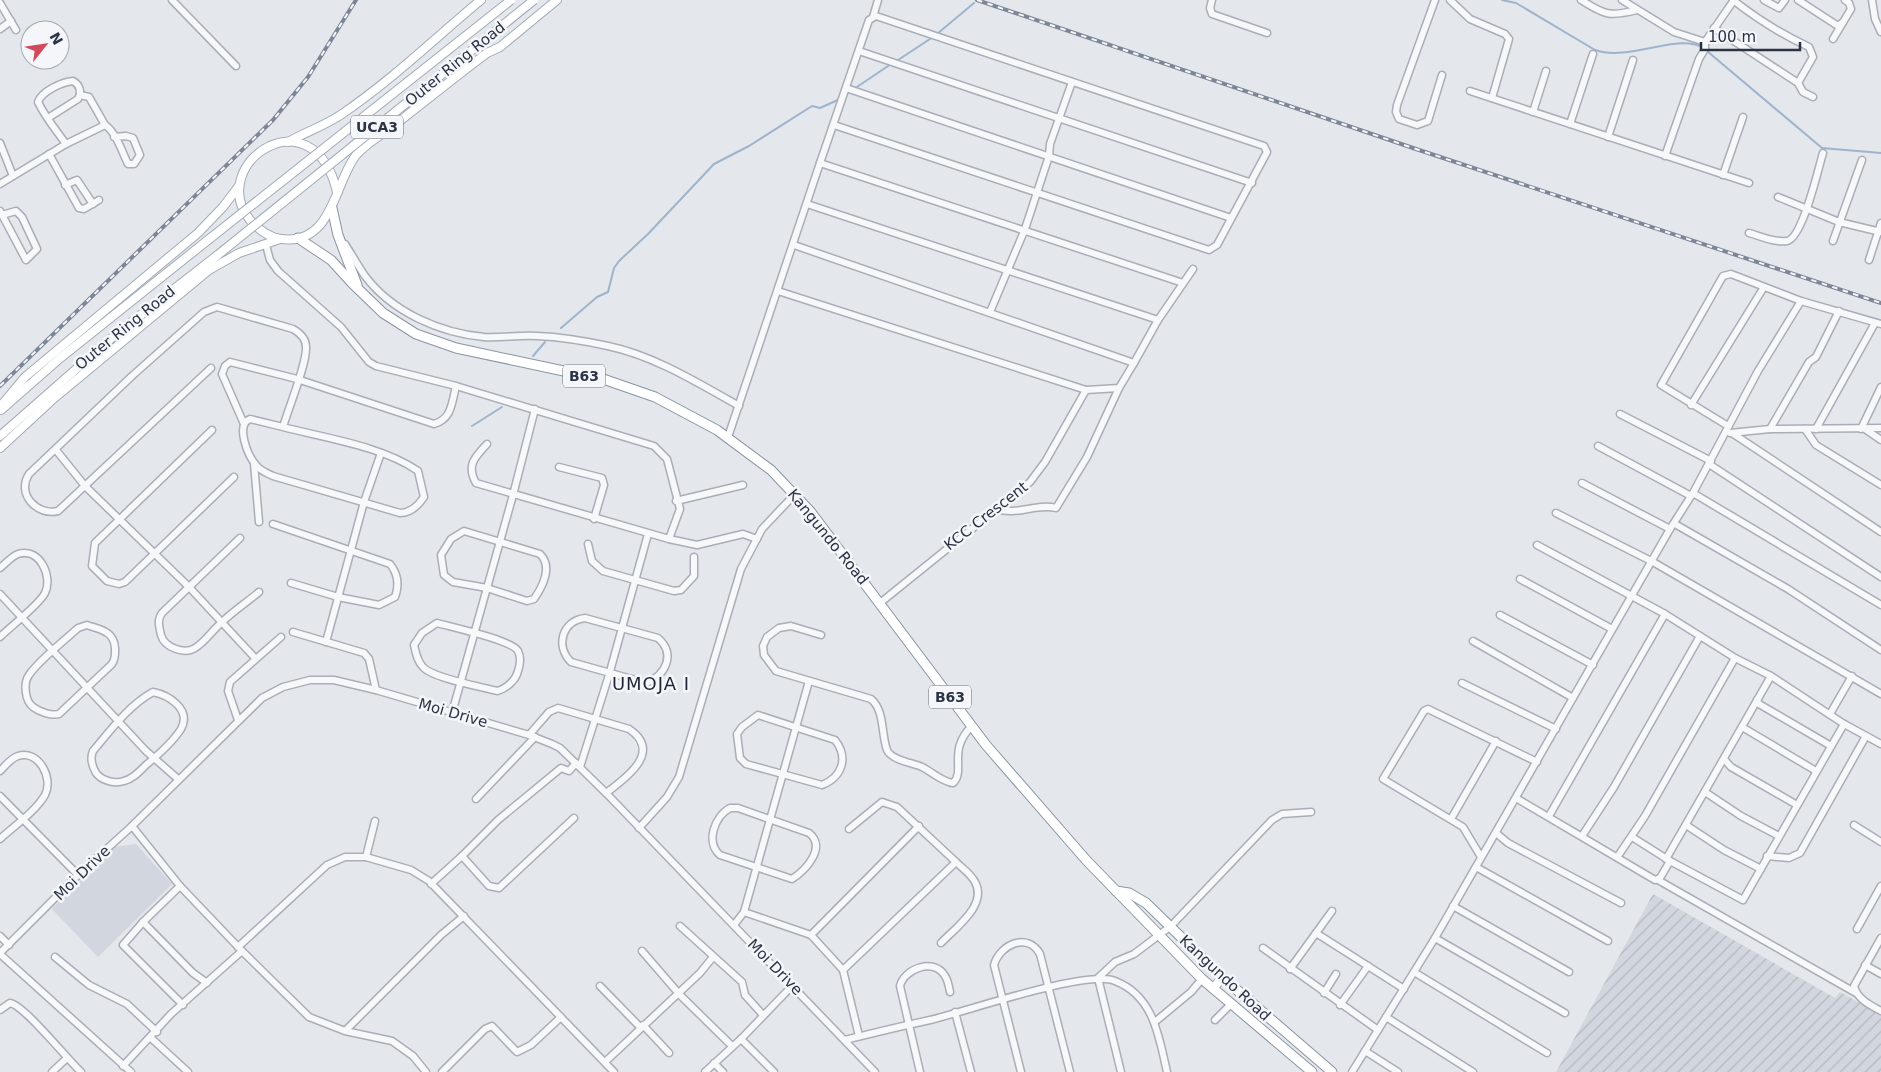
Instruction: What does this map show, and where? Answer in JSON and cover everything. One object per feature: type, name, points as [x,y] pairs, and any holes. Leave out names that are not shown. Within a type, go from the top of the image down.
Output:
[{"type":"highway","points":[[332,208],[338,235],[359,289]]},
{"type":"highway","name":"Kangundo Road","points":[[298,238],[331,260],[383,313],[410,330],[456,348],[606,380],[655,397],[695,417],[728,437],[771,470],[795,494],[880,602],[972,726],[1018,783],[1116,891],[1202,979],[1312,1072]]},
{"type":"highway","name":"Kangundo Road","points":[[1116,891],[1137,896],[1171,926],[1222,977],[1332,1072]]},
{"type":"main road","name":"Outer Ring Road","points":[[0,407],[25,378],[198,233],[223,208],[239,186],[244,172],[257,154],[276,142],[288,142],[333,119],[358,102],[428,47],[481,0]]},
{"type":"main road","name":"Outer Ring Road","points":[[0,411],[152,284],[511,0]]},
{"type":"main road","name":"Outer Ring Road","points":[[0,437],[40,399],[115,335],[286,201],[534,0]]},
{"type":"main road","name":"Outer Ring Road","points":[[280,239],[298,238],[321,225],[332,208],[347,168],[356,155],[487,52],[500,47],[557,0]]},
{"type":"main road","points":[[288,142],[306,146],[322,156],[329,166],[337,192]]},
{"type":"main road","points":[[239,186],[240,200],[246,214],[255,226],[280,239]]},
{"type":"main road","points":[[0,448],[83,373],[208,270],[239,253],[280,239]]},
{"type":"main road","points":[[0,437],[15,433]]},
{"type":"main road","points":[[1213,989],[1222,977]]},
{"type":"street","points":[[172,0],[236,66]]},
{"type":"street","points":[[728,437],[869,20],[873,17],[878,0]]},
{"type":"street","points":[[1212,0],[1210,8],[1212,14],[1267,33]]},
{"type":"street","points":[[1435,0],[1397,105],[1396,112],[1399,119],[1417,125],[1428,121],[1442,75]]},
{"type":"street","points":[[1450,0],[1470,19],[1505,34],[1509,39],[1492,98]]},
{"type":"street","points":[[1581,0],[1608,15],[1615,16],[1637,10]]},
{"type":"street","points":[[1622,0],[1674,32],[1705,42]]},
{"type":"street","points":[[1665,156],[1699,59],[1705,49],[1705,42],[1733,0],[1750,14],[1810,47],[1813,57],[1798,83]]},
{"type":"street","points":[[1764,0],[1779,8],[1785,0]]},
{"type":"street","points":[[1798,0],[1838,26],[1843,22]]},
{"type":"street","points":[[1833,39],[1851,9],[1849,3],[1845,0]]},
{"type":"street","points":[[1872,0],[1875,19],[1881,32]]},
{"type":"street","points":[[0,3],[16,30]]},
{"type":"street","points":[[834,125],[1036,194],[1209,250],[1217,245],[1268,152],[1264,146],[880,17],[873,17]]},
{"type":"street","points":[[0,28],[11,21]]},
{"type":"street","points":[[1714,28],[1798,83],[1803,92],[1813,97]]},
{"type":"street","points":[[859,51],[1252,183]]},
{"type":"street","points":[[1570,124],[1593,54]]},
{"type":"street","points":[[1608,137],[1634,60]]},
{"type":"street","points":[[1533,112],[1546,71]]},
{"type":"street","points":[[66,144],[38,102],[42,95],[73,81],[77,83],[80,95]]},
{"type":"street","points":[[990,312],[1025,229],[1049,156],[1050,144],[1072,82]]},
{"type":"street","points":[[846,88],[1231,218]]},
{"type":"street","points":[[1470,91],[1749,183]]},
{"type":"street","points":[[48,118],[71,104],[80,95]]},
{"type":"street","points":[[80,95],[89,97],[128,164],[134,164],[140,155],[132,138],[126,136],[114,137]]},
{"type":"street","points":[[1723,175],[1743,117]]},
{"type":"street","points":[[0,184],[66,144],[105,125]]},
{"type":"street","points":[[0,143],[12,176]]},
{"type":"street","points":[[1749,233],[1777,241],[1791,240],[1806,210],[1823,153]]},
{"type":"street","points":[[49,154],[65,185],[81,210],[96,202],[78,180],[65,185]]},
{"type":"street","points":[[1833,241],[1862,160]]},
{"type":"street","points":[[820,163],[1025,229],[1182,283]]},
{"type":"street","points":[[1778,197],[1806,210],[1840,222],[1880,231]]},
{"type":"street","points":[[807,204],[1158,320]]},
{"type":"street","points":[[16,211],[22,217],[37,249],[26,260],[6,222],[1,213],[16,211]]},
{"type":"street","points":[[1869,260],[1881,224]]},
{"type":"street","points":[[338,235],[376,288],[412,315],[435,325],[454,332],[484,337],[536,336],[610,346],[645,358],[671,370],[739,406]]},
{"type":"street","points":[[266,245],[270,260],[278,271],[341,327],[369,362],[384,368],[535,409],[654,446],[667,458],[677,496],[676,501],[680,509],[670,539]]},
{"type":"street","points":[[794,246],[1134,363]]},
{"type":"street","points":[[997,509],[1016,512],[1039,506],[1056,508],[1087,457],[1119,388],[1158,320],[1192,269]]},
{"type":"street","points":[[1816,429],[1878,323],[1801,301],[1731,274],[1722,279],[1662,380],[1661,385],[1881,532]]},
{"type":"street","points":[[1691,405],[1764,287]]},
{"type":"street","points":[[778,291],[1086,390],[1119,388]]},
{"type":"street","points":[[1352,1072],[1454,906],[1612,629],[1729,430],[1758,371],[1801,301]]},
{"type":"street","points":[[211,368],[65,506],[52,512],[33,505],[28,500],[24,488],[25,480],[132,376],[209,308],[217,307],[298,332],[306,345],[305,358],[283,427]]},
{"type":"street","points":[[1770,429],[1809,362],[1816,357],[1839,311]]},
{"type":"street","points":[[259,522],[254,464],[243,430],[244,424],[222,374],[225,366],[230,362],[298,379],[434,424],[446,419],[456,386]]},
{"type":"street","points":[[1863,429],[1881,387]]},
{"type":"street","name":"KCC Crescent","points":[[880,602],[997,509],[1036,475],[1086,390]]},
{"type":"street","points":[[452,713],[514,495],[535,409]]},
{"type":"street","points":[[1620,414],[1710,462],[1881,577]]},
{"type":"street","points":[[244,424],[250,418],[381,453],[418,471],[424,497],[417,507],[405,513],[273,476],[254,464]]},
{"type":"street","points":[[1729,430],[1881,428]]},
{"type":"street","points":[[1805,429],[1816,445],[1881,485]]},
{"type":"street","points":[[1863,429],[1881,440]]},
{"type":"street","points":[[212,430],[93,547],[92,566],[99,576],[119,584],[155,553],[234,477]]},
{"type":"street","points":[[487,444],[471,462],[473,478],[481,485],[648,534],[697,545],[743,534],[757,539]]},
{"type":"street","points":[[1598,446],[1692,495],[1881,605]]},
{"type":"street","points":[[56,450],[85,486],[189,587],[255,658]]},
{"type":"street","points":[[326,642],[364,502],[381,453]]},
{"type":"street","points":[[559,468],[602,478],[604,485],[594,518]]},
{"type":"street","points":[[1582,483],[1672,526],[1788,589],[1881,650]]},
{"type":"street","points":[[676,501],[743,485]]},
{"type":"street","points":[[639,828],[667,798],[678,777],[741,569],[757,539],[773,516],[795,494]]},
{"type":"street","points":[[1556,513],[1653,562],[1881,694]]},
{"type":"street","points":[[273,524],[390,564],[394,569],[398,587],[395,597],[379,605],[338,597],[291,583]]},
{"type":"street","points":[[464,531],[501,540],[540,554],[544,558],[546,576],[534,599],[527,601],[487,588],[452,582],[444,575],[441,555],[451,539],[464,531]]},
{"type":"street","points":[[431,884],[498,820],[546,778],[562,768],[569,771],[578,765],[596,719],[648,534]]},
{"type":"street","points":[[240,538],[159,618],[162,639],[166,645],[188,651],[196,648],[221,622],[259,592]]},
{"type":"street","points":[[588,544],[588,553],[597,567],[674,591],[680,590],[694,576],[694,557]]},
{"type":"street","points":[[1537,545],[1665,614],[1735,658],[1771,676],[1844,724],[1881,744]]},
{"type":"street","points":[[0,568],[13,556],[23,553],[32,555],[45,568],[48,577],[44,596],[0,637]]},
{"type":"street","points":[[1520,579],[1612,629]]},
{"type":"street","points":[[0,594],[120,720],[146,751],[156,757],[178,779]]},
{"type":"street","points":[[1549,816],[1665,614]]},
{"type":"street","points":[[1500,615],[1593,665]]},
{"type":"street","points":[[585,618],[621,626],[658,638],[667,652],[668,664],[662,673],[646,683],[571,662],[563,650],[562,638],[568,625],[576,619],[585,618]]},
{"type":"street","points":[[437,623],[475,633],[514,647],[519,652],[520,663],[517,677],[503,689],[497,691],[460,682],[423,668],[414,646],[422,633],[437,623]]},
{"type":"street","points":[[82,626],[87,626],[113,636],[115,659],[88,686],[59,714],[40,711],[32,706],[28,701],[26,681],[29,675],[54,651],[82,626]]},
{"type":"street","points":[[821,635],[791,626],[779,628],[767,637],[763,646],[764,655],[776,671],[871,699],[876,703],[889,753],[923,768],[950,783],[955,782],[957,778],[959,744],[963,735],[972,726]]},
{"type":"street","points":[[293,632],[366,655],[376,690]]},
{"type":"street","points":[[1582,836],[1614,787],[1700,636]]},
{"type":"street","points":[[238,720],[228,686],[255,658],[281,637]]},
{"type":"street","points":[[1473,641],[1573,698]]},
{"type":"street","points":[[1618,856],[1632,837],[1735,658]]},
{"type":"street","points":[[1658,880],[1686,825],[1771,676]]},
{"type":"street","points":[[1830,714],[1852,676]]},
{"type":"street","name":"Moi Drive","points":[[0,953],[262,698],[282,687],[310,680],[334,680],[376,690],[532,736],[560,748],[793,985],[875,1072]]},
{"type":"street","points":[[734,926],[744,912],[809,681]]},
{"type":"street","points":[[1462,682],[1556,729]]},
{"type":"street","points":[[153,692],[173,699],[179,707],[183,721],[181,728],[156,757],[125,781],[106,780],[98,775],[91,756],[93,751],[120,720],[153,692]]},
{"type":"street","points":[[1757,700],[1759,704],[1831,746]]},
{"type":"street","points":[[476,799],[532,736],[552,710],[558,708],[635,733],[640,739],[642,751],[638,766],[606,793]]},
{"type":"street","points":[[1481,857],[1466,829],[1382,779],[1424,711],[1432,708],[1537,762]]},
{"type":"street","points":[[758,715],[795,727],[835,740],[843,757],[843,766],[838,774],[822,785],[746,764],[740,758],[737,734],[751,719],[758,715]]},
{"type":"street","points":[[1632,837],[1668,860],[1742,900],[1844,724]]},
{"type":"street","points":[[1742,727],[1816,771]]},
{"type":"street","points":[[1767,856],[1789,858],[1800,853],[1866,736]]},
{"type":"street","points":[[1451,819],[1496,741]]},
{"type":"street","points":[[0,771],[14,758],[22,755],[40,762],[45,769],[48,781],[44,796],[0,838]]},
{"type":"street","points":[[1724,760],[1731,767],[1797,805]]},
{"type":"street","points":[[1705,792],[1741,816],[1779,836]]},
{"type":"street","points":[[0,796],[78,875]]},
{"type":"street","points":[[1516,798],[1618,856],[1642,874],[1658,880],[1856,993],[1881,1011]]},
{"type":"street","points":[[849,829],[882,802],[887,802],[897,807],[919,826],[975,883],[978,897],[975,906],[941,943]]},
{"type":"street","points":[[730,808],[738,808],[769,820],[812,835],[816,844],[813,860],[792,879],[717,852],[713,841],[713,828],[721,815],[730,808]]},
{"type":"street","points":[[1098,978],[1115,962],[1134,954],[1171,926],[1272,820],[1282,814],[1311,812]]},
{"type":"street","points":[[462,856],[489,886],[499,888],[574,818]]},
{"type":"street","points":[[366,857],[376,821]]},
{"type":"street","points":[[1686,825],[1724,850],[1761,868]]},
{"type":"street","points":[[1854,825],[1881,842]]},
{"type":"street","points":[[132,826],[180,886],[240,949],[309,1016],[345,1032],[392,1041],[413,1056],[426,1072]]},
{"type":"street","points":[[811,935],[919,826]]},
{"type":"street","points":[[1496,833],[1508,843],[1621,903]]},
{"type":"street","points":[[123,1066],[172,1014],[207,983],[327,865],[345,857],[366,857],[411,870],[431,884],[614,1072]]},
{"type":"street","points":[[842,970],[956,862]]},
{"type":"street","points":[[1476,867],[1608,941]]},
{"type":"street","points":[[180,886],[143,922],[123,945],[183,1005]]},
{"type":"street","points":[[1857,929],[1881,886]]},
{"type":"street","points":[[1454,906],[1570,972]]},
{"type":"street","points":[[1290,968],[1332,911]]},
{"type":"street","points":[[744,912],[811,935],[842,970],[859,1036]]},
{"type":"street","points":[[345,1032],[441,935],[464,916]]},
{"type":"street","points":[[143,922],[193,973],[207,983]]},
{"type":"street","points":[[680,926],[742,982],[745,995],[763,1015]]},
{"type":"street","points":[[1316,933],[1404,989]]},
{"type":"street","points":[[0,936],[9,944]]},
{"type":"street","points":[[1435,938],[1565,1013]]},
{"type":"street","points":[[1856,993],[1855,982],[1881,938]]},
{"type":"street","points":[[1021,1072],[994,965],[1002,953],[1017,942],[1024,941],[1037,947],[1070,1072]]},
{"type":"street","points":[[1263,948],[1340,1005],[1378,1030]]},
{"type":"street","points":[[642,952],[678,993],[732,1046]]},
{"type":"street","points":[[0,953],[131,1072]]},
{"type":"street","points":[[55,957],[89,986],[127,1004],[157,1032]]},
{"type":"street","points":[[605,1062],[713,957]]},
{"type":"street","points":[[1865,965],[1881,974]]},
{"type":"street","points":[[1340,1005],[1368,966]]},
{"type":"street","points":[[920,1072],[900,986],[904,977],[911,971],[919,967],[928,967],[941,971],[945,976],[950,992]]},
{"type":"street","points":[[1414,972],[1547,1053]]},
{"type":"street","points":[[1324,993],[1336,974]]},
{"type":"street","points":[[1098,978],[1121,1072]]},
{"type":"street","points":[[845,1040],[932,1020],[1003,999],[1098,978],[1116,981],[1145,1005],[1156,1022],[1167,1072]]},
{"type":"street","points":[[1156,1022],[1184,998],[1202,979]]},
{"type":"street","points":[[705,1072],[741,1039],[793,985]]},
{"type":"street","points":[[600,986],[669,1053]]},
{"type":"street","points":[[2,1008],[14,1003],[81,1072]]},
{"type":"street","points":[[1215,1020],[1231,1004]]},
{"type":"street","points":[[955,1012],[971,1072]]},
{"type":"street","points":[[442,1072],[485,1029],[492,1026],[517,1052],[531,1045],[561,1016]]},
{"type":"street","points":[[1386,1017],[1473,1072]]},
{"type":"street","points":[[151,1038],[188,1072]]},
{"type":"street","points":[[741,1039],[774,1072]]},
{"type":"street","points":[[1365,1051],[1398,1072]]},
{"type":"street","points":[[52,1072],[67,1058]]},
{"type":"street","points":[[714,1063],[723,1072]]},
{"type":"shaded area","points":[[136,844],[172,884],[98,957],[52,909],[114,847]]},
{"type":"shaded area","points":[[1653,894],[1835,998],[1840,992],[1881,1015],[1881,1072],[1556,1072]]},
{"type":"waterway","points":[[1502,0],[1516,3],[1595,50],[1608,53],[1623,52],[1681,43],[1693,44],[1703,48]]},
{"type":"waterway","points":[[937,34],[974,3]]},
{"type":"waterway","points":[[895,62],[933,37]]},
{"type":"waterway","points":[[1707,51],[1822,148],[1881,153]]},
{"type":"waterway","points":[[854,89],[891,64]]},
{"type":"waterway","points":[[561,328],[597,297],[608,292],[614,268],[619,261],[648,234],[714,164],[749,146],[812,106],[820,108],[840,99]]},
{"type":"waterway","points":[[533,356],[545,342]]},
{"type":"waterway","points":[[472,426],[502,407]]},
{"type":"railway","points":[[0,386],[273,120],[308,77],[356,0]]},
{"type":"railway","points":[[977,0],[1416,149],[1881,303]]},
{"type":"district","name":"UMOJA I","points":[[651,683]]}]
